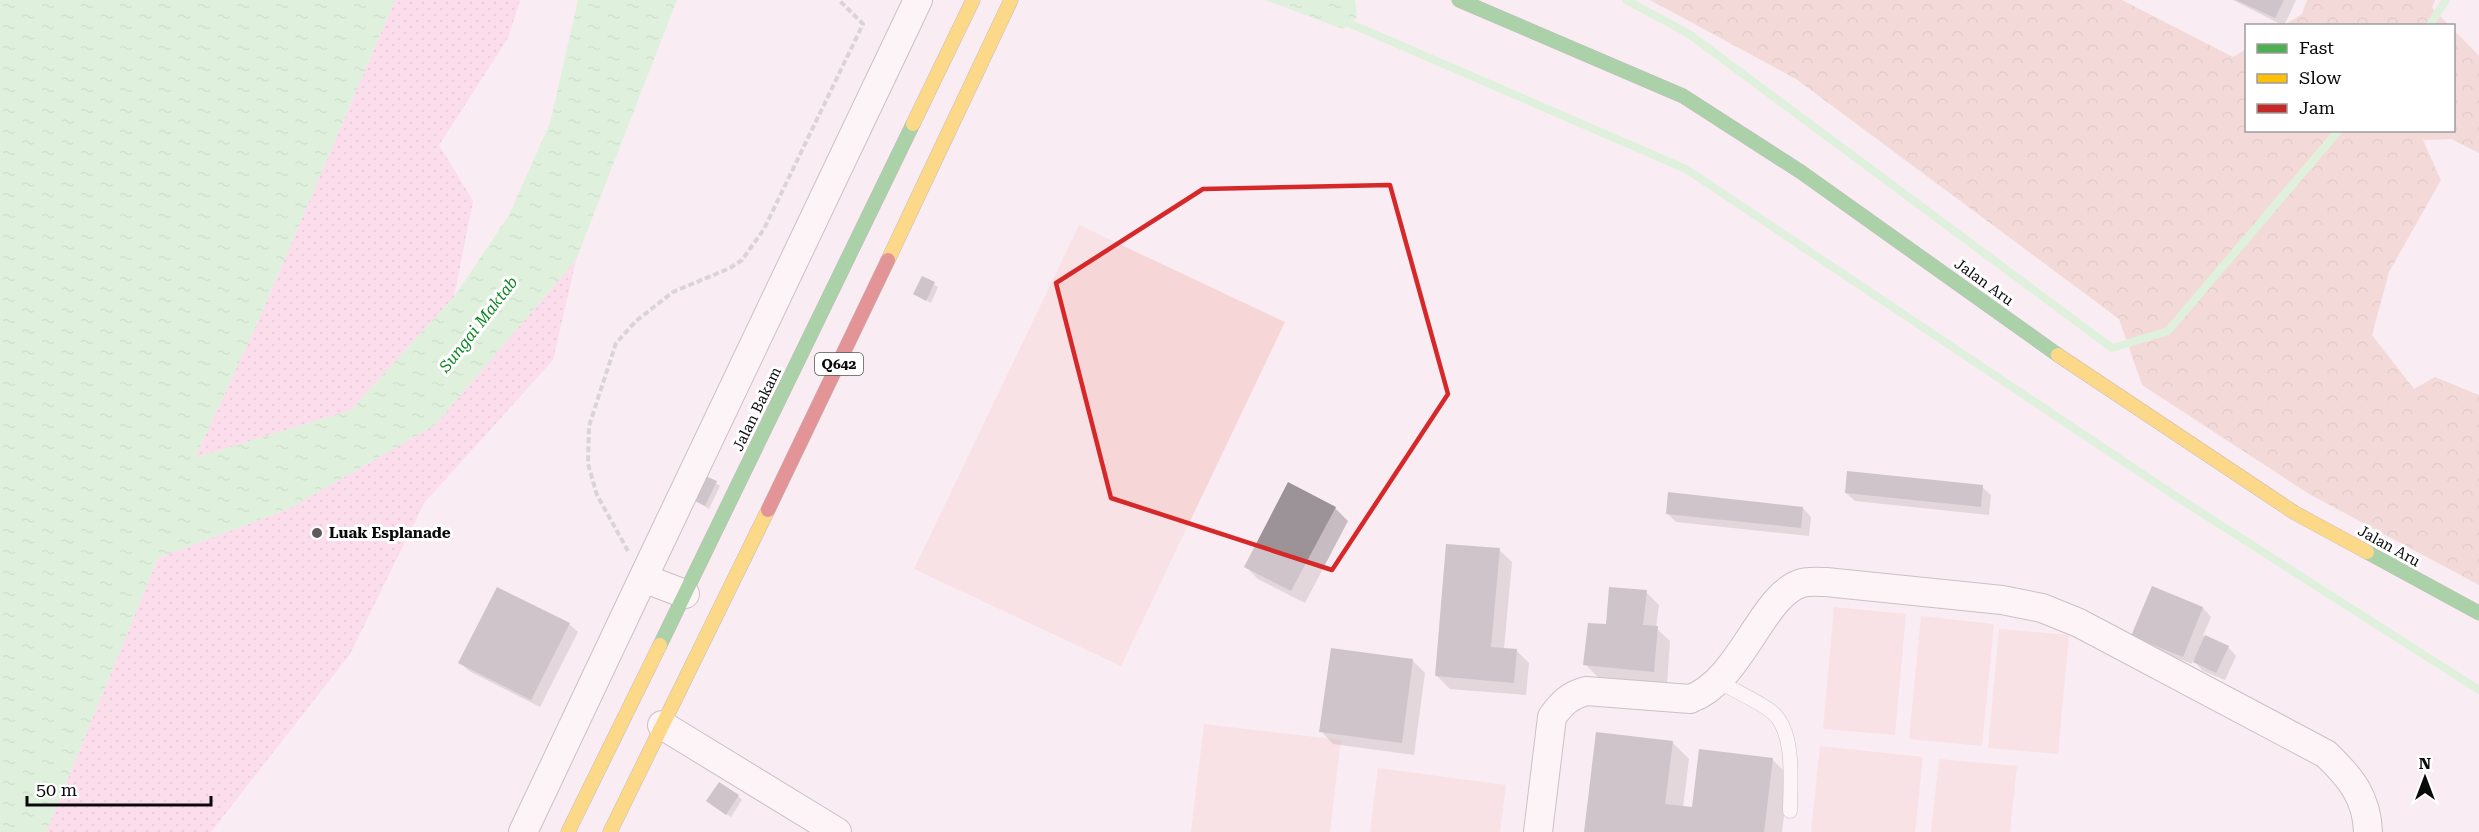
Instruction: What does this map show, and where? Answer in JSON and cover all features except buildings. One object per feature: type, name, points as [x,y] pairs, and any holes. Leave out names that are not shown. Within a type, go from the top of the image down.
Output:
[{"type":"main road","name":"Jalan Bakam","points":[[568,832],[686,594],[973,0]]},
{"type":"main road","name":"Q642","points":[[610,832],[659,716],[810,424],[1011,0]]},
{"type":"main road","name":"Jalan Aru","points":[[1459,0],[1683,96],[1801,172],[2021,330],[2295,513],[2479,614]]},
{"type":"main road","points":[[662,674],[665,651],[663,641]]},
{"type":"street","points":[[523,832],[918,0]]},
{"type":"street","points":[[643,578],[686,594]]},
{"type":"street","points":[[1538,832],[1552,717],[1563,702],[1572,695],[1586,691],[1690,699],[1699,696],[1719,682],[1781,597],[1801,583],[1826,582],[2002,600],[2042,608],[2079,623],[2326,754],[2348,775],[2365,806],[2368,832]]},
{"type":"street","points":[[659,716],[837,832]]},
{"type":"street","points":[[567,741],[604,758]]},
{"type":"lane","points":[[1719,682],[1773,713],[1784,729],[1790,755],[1790,811]]},
{"type":"path","points":[[643,578],[597,495],[588,464],[589,426],[616,343],[636,321],[673,292],[730,268],[742,260],[764,229],[863,24],[838,0]]},
{"type":"highlighted area","points":[[1390,185],[1448,394],[1332,570],[1111,498],[1056,283],[1203,189]]},
{"type":"green space","points":[[1650,0],[2122,0],[2233,57],[2245,50],[2245,132],[2455,132],[2455,31],[2479,56],[2479,153],[2451,139],[2423,140],[2441,180],[2389,272],[2372,335],[2414,389],[2435,377],[2479,395],[2479,585],[2309,494],[2142,385],[2119,319],[1796,79]]},
{"type":"green space","points":[[2307,0],[2435,0],[2432,8],[2448,24],[2286,24],[2302,14]]},
{"type":"sand","points":[[395,0],[520,0],[508,38],[439,145],[473,201],[454,297],[351,410],[195,458],[259,319]]},
{"type":"sand","name":"Luak Esplanade","points":[[576,260],[553,360],[424,503],[350,654],[211,832],[46,832],[158,558],[290,508],[435,425]]},
{"type":"shaded area","points":[[1079,225],[1285,322],[1121,666],[914,569]]},
{"type":"shaded area","points":[[1834,607],[1906,614],[1895,735],[1823,729]]},
{"type":"shaded area","points":[[1921,616],[1994,624],[1982,746],[1909,739]]},
{"type":"shaded area","points":[[1999,629],[2069,635],[2058,754],[1988,748]]},
{"type":"shaded area","points":[[1204,724],[1341,740],[1330,832],[1191,832]]},
{"type":"shaded area","points":[[1820,746],[1923,757],[1915,832],[1811,832]]},
{"type":"shaded area","points":[[1939,759],[2017,766],[2010,832],[1931,832]]},
{"type":"shaded area","points":[[1378,768],[1506,785],[1500,832],[1370,832]]},
{"type":"water","name":"Sungai Maktab","points":[[0,0],[395,0],[259,319],[195,458],[351,410],[454,297],[509,215],[550,123],[578,0],[677,0],[576,260],[435,425],[290,508],[158,558],[46,832],[0,832]]},
{"type":"water","points":[[1265,0],[1355,0],[1357,17],[1343,29]]},
{"type":"waterway","points":[[1626,0],[1689,34],[2112,348],[2168,331],[2337,132]]},
{"type":"waterway","points":[[2430,24],[2446,0]]},
{"type":"waterway","points":[[1342,20],[1686,169],[2177,497],[2479,690]]},
{"type":"traffic: fast","points":[[1459,0],[1683,96],[1801,172],[2058,355]]},
{"type":"traffic: fast","points":[[660,645],[913,124]]},
{"type":"traffic: fast","points":[[2367,552],[2479,613]]},
{"type":"traffic: slow","points":[[913,124],[973,0]]},
{"type":"traffic: slow","points":[[888,260],[1011,0]]},
{"type":"traffic: slow","points":[[2058,355],[2295,513],[2367,552]]},
{"type":"traffic: slow","points":[[610,832],[768,510]]},
{"type":"traffic: slow","points":[[568,832],[660,645]]},
{"type":"traffic: jam","points":[[768,510],[888,260]]},
{"type":"place","name":"Luak Esplanade","points":[[317,533]]}]
